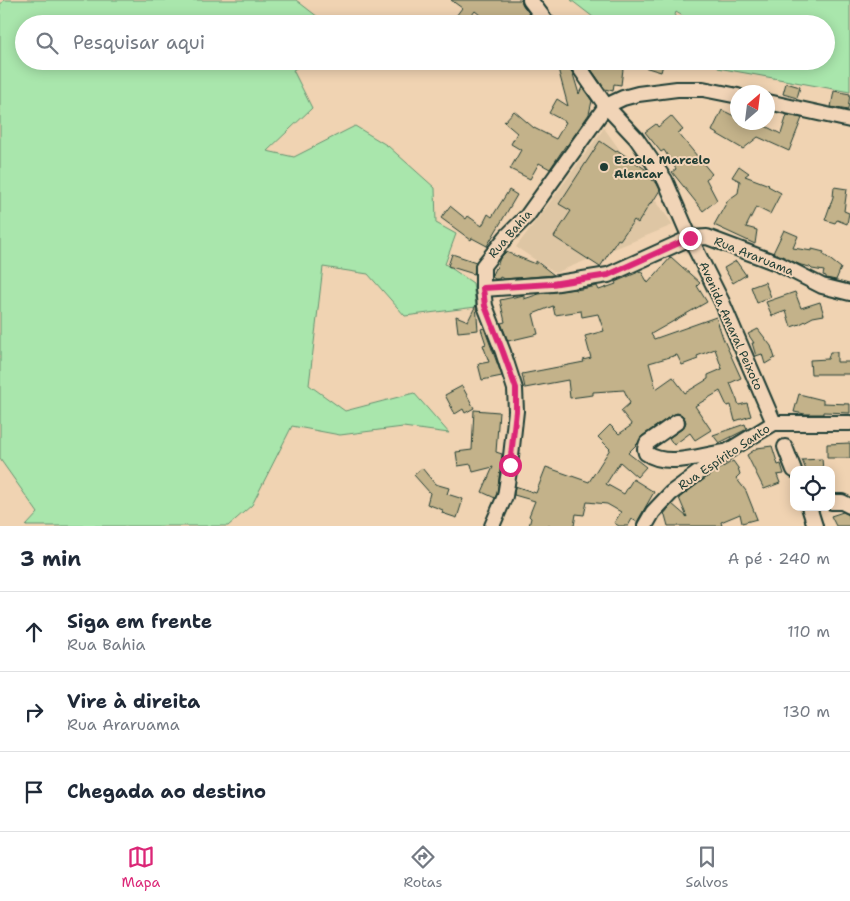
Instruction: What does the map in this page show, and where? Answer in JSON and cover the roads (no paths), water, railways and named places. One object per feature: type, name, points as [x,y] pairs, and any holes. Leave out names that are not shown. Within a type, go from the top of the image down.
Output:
[{"type":"street","points":[[530,0],[541,15]]},
{"type":"street","name":"Avenida Amaral Peixoto","points":[[581,70],[606,106],[636,138],[665,180],[690,238],[722,302],[774,423]]},
{"type":"street","points":[[606,106],[623,98],[638,94],[678,89],[703,89],[730,94]]},
{"type":"street","points":[[775,104],[850,120]]},
{"type":"street","name":"Rua Bahia","points":[[492,526],[504,496],[510,465],[516,411],[516,388],[485,306],[483,288],[484,266],[506,237],[527,216],[606,106]]},
{"type":"street","name":"Rua Araruama","points":[[483,288],[552,284],[608,275],[690,238],[707,237],[779,264],[822,286],[850,293]]},
{"type":"street","points":[[678,422],[648,443],[645,449],[646,454],[659,460],[666,460],[686,459],[728,451]]},
{"type":"street","name":"Rua Espírito Santo","points":[[645,526],[653,512],[671,493],[728,451],[774,423],[850,423]]},
{"type":"street","points":[[785,447],[792,466]]},
{"type":"street","points":[[835,502],[842,502],[850,506]]},
{"type":"street","points":[[810,511],[815,526]]},
{"type":"place","name":"Escola Marcelo Alencar","points":[[604,167]]}]
